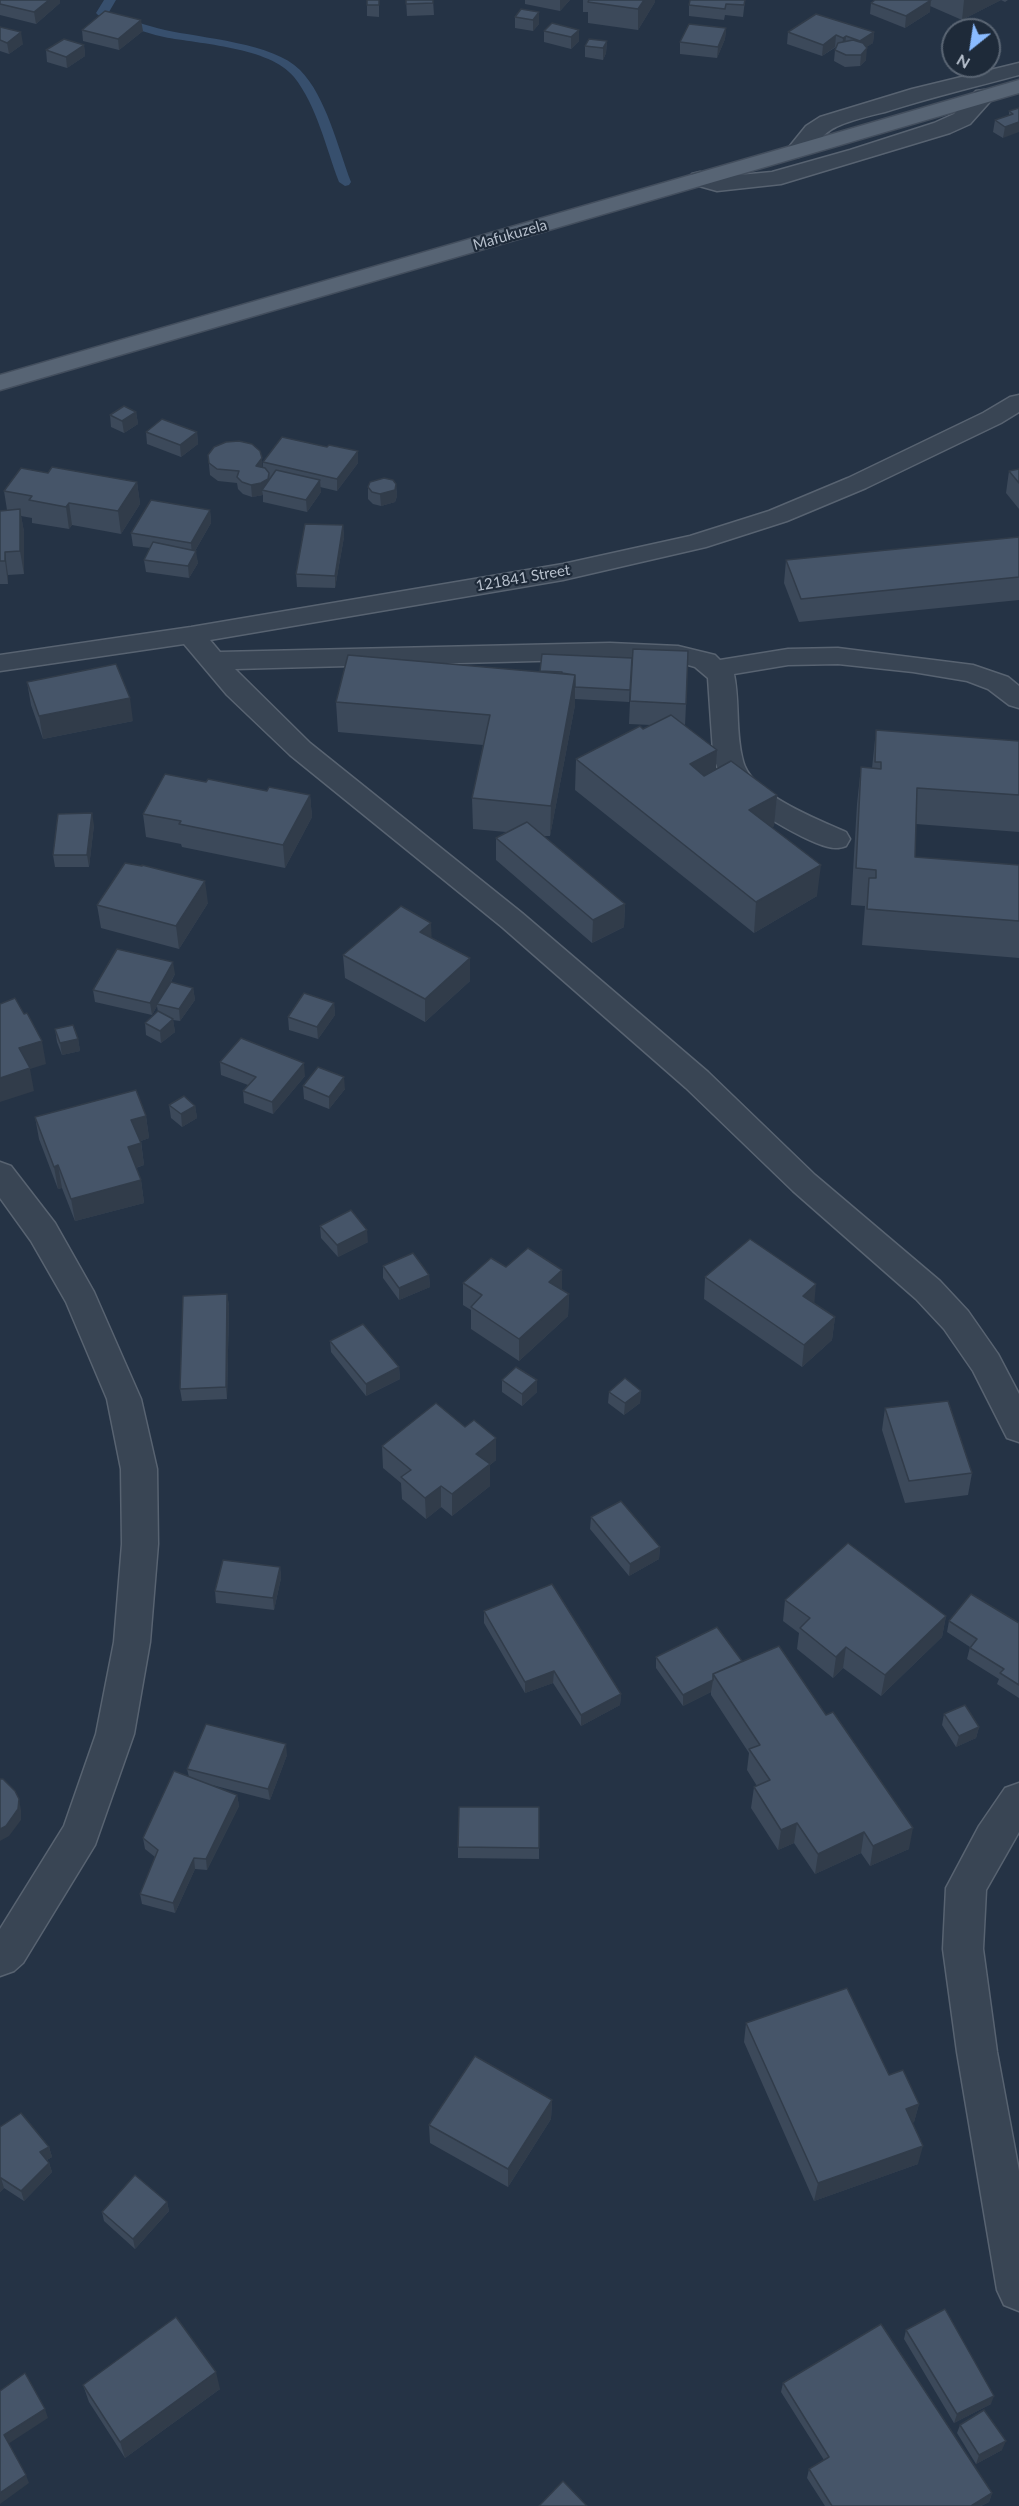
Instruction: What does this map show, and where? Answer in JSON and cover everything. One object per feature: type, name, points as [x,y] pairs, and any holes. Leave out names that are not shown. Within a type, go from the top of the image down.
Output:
[{"type":"main road","name":"Mafukuzela","points":[[0,383],[1019,86]]},
{"type":"street","points":[[796,152],[814,131],[828,122],[920,94],[1019,69]]},
{"type":"street","points":[[700,179],[717,184],[773,179],[858,155],[942,128],[962,119],[984,96]]},
{"type":"street","name":"121841 Street","points":[[0,663],[191,635],[563,572],[697,543],[778,516],[858,483],[992,418],[1019,402]]},
{"type":"street","points":[[191,635],[237,689],[300,749],[512,920],[697,1080],[804,1183],[928,1290],[956,1320],[986,1363],[1019,1428]]},
{"type":"street","points":[[213,661],[610,651],[678,654],[705,661],[721,675],[729,766],[744,786],[782,814],[836,839]]},
{"type":"street","points":[[714,669],[788,657],[838,656],[973,673],[998,683],[1019,699]]},
{"type":"street","points":[[0,1174],[43,1232],[82,1301],[124,1400],[139,1469],[140,1544],[132,1642],[111,1745],[81,1833],[9,1950],[0,1958]]},
{"type":"street","points":[[1019,1800],[993,1838],[966,1888],[963,1949],[977,2052],[1019,2290]]},
{"type":"building","points":[[0,0],[49,0],[34,12],[0,4]]},
{"type":"building","points":[[367,0],[379,0],[379,5],[367,5]]},
{"type":"building","points":[[406,0],[433,0],[433,3],[406,4]]},
{"type":"building","points":[[589,0],[644,0],[638,9],[588,2]]},
{"type":"building","points":[[690,0],[745,0],[744,5],[726,4],[725,9],[689,5]]},
{"type":"building","points":[[875,0],[931,0],[906,16],[871,3]]},
{"type":"building","points":[[521,9],[539,12],[533,20],[515,17]]},
{"type":"building","points":[[105,11],[141,20],[118,39],[82,30]]},
{"type":"building","points":[[816,14],[874,32],[860,41],[836,35],[823,45],[788,32]]},
{"type":"building","points":[[552,23],[579,30],[571,37],[544,31]]},
{"type":"building","points":[[689,24],[726,28],[718,47],[680,42]]},
{"type":"building","points":[[0,27],[21,32],[7,43],[0,40]]},
{"type":"building","points":[[64,39],[84,45],[66,57],[46,50]]},
{"type":"building","points":[[589,39],[607,41],[603,48],[585,46]]},
{"type":"building","points":[[853,40],[863,43],[867,48],[861,55],[846,55],[835,50],[838,43]]},
{"type":"building","points":[[1019,108],[1019,122],[1005,127],[995,120],[1013,114],[1009,111]]},
{"type":"building","points":[[124,406],[136,412],[122,421],[110,415]]},
{"type":"building","points":[[162,419],[197,432],[180,445],[146,432]]},
{"type":"building","points":[[282,437],[358,451],[337,479],[263,462]]},
{"type":"building","points":[[239,441],[252,444],[260,451],[262,458],[256,466],[265,468],[269,473],[268,479],[251,485],[242,482],[237,477],[239,471],[217,469],[209,463],[208,455],[214,447],[226,442]]},
{"type":"building","points":[[52,467],[137,482],[118,511],[69,503],[66,507],[29,500],[32,496],[4,491],[21,468],[48,473]]},
{"type":"building","points":[[1019,469],[1019,483],[1009,471]]},
{"type":"building","points":[[276,470],[320,480],[306,500],[262,490]]},
{"type":"building","points":[[384,478],[393,480],[396,484],[395,490],[380,494],[372,492],[368,487],[370,482]]},
{"type":"building","points":[[151,500],[210,510],[191,543],[131,533]]},
{"type":"building","points":[[20,509],[20,551],[5,552],[5,561],[0,561],[0,511]]},
{"type":"building","points":[[305,524],[343,525],[335,576],[296,574]]},
{"type":"building","points":[[1019,537],[1019,577],[801,599],[786,560]]},
{"type":"building","points":[[153,542],[196,551],[188,566],[144,560]]},
{"type":"building","points":[[633,649],[688,651],[686,704],[630,701]]},
{"type":"building","points":[[542,654],[632,658],[630,690],[575,687],[575,675],[540,671]]},
{"type":"building","points":[[348,655],[575,675],[551,806],[472,798],[490,715],[336,702]]},
{"type":"building","points":[[116,664],[130,698],[39,716],[27,682]]},
{"type":"building","points":[[671,715],[717,750],[690,764],[704,776],[731,761],[777,795],[749,810],[821,865],[756,902],[576,759],[640,726],[643,729]]},
{"type":"building","points":[[876,730],[1019,741],[1019,795],[917,788],[915,857],[1019,865],[1019,921],[867,909],[869,878],[876,878],[876,870],[856,868],[861,767],[881,769],[881,762],[875,762]]},
{"type":"building","points":[[165,774],[206,782],[208,779],[267,791],[269,787],[310,795],[283,845],[179,824],[181,821],[143,814]]},
{"type":"building","points":[[92,813],[87,855],[53,855],[58,814]]},
{"type":"building","points":[[527,822],[625,904],[593,920],[496,838]]},
{"type":"building","points":[[125,863],[205,881],[176,926],[97,905]]},
{"type":"building","points":[[401,906],[431,923],[420,932],[470,958],[425,999],[343,955]]},
{"type":"building","points":[[117,949],[173,962],[150,1003],[93,990]]},
{"type":"building","points":[[171,982],[193,988],[179,1009],[157,1004]]},
{"type":"building","points":[[304,993],[334,1003],[317,1027],[288,1017]]},
{"type":"building","points":[[15,998],[24,1014],[27,1013],[42,1041],[19,1048],[30,1068],[0,1078],[0,1004]]},
{"type":"building","points":[[158,1011],[173,1019],[160,1031],[145,1023]]},
{"type":"building","points":[[73,1025],[78,1039],[60,1043],[55,1029]]},
{"type":"building","points":[[241,1038],[304,1063],[272,1102],[243,1091],[256,1077],[220,1062]]},
{"type":"building","points":[[318,1067],[344,1077],[329,1097],[303,1086]]},
{"type":"building","points":[[136,1090],[146,1116],[131,1120],[141,1143],[128,1147],[141,1180],[71,1199],[58,1165],[54,1167],[35,1117]]},
{"type":"building","points":[[184,1096],[195,1106],[181,1114],[169,1105]]},
{"type":"building","points":[[351,1210],[367,1230],[337,1245],[320,1226]]},
{"type":"building","points":[[750,1239],[816,1284],[803,1296],[835,1317],[804,1345],[705,1277]]},
{"type":"building","points":[[528,1248],[562,1270],[549,1282],[569,1294],[519,1339],[471,1307],[482,1295],[463,1283],[491,1258],[506,1267]]},
{"type":"building","points":[[413,1253],[429,1275],[399,1288],[383,1266]]},
{"type":"building","points":[[227,1294],[226,1387],[180,1389],[183,1296]]},
{"type":"building","points":[[363,1324],[399,1367],[366,1384],[330,1341]]},
{"type":"building","points":[[516,1367],[537,1380],[522,1394],[502,1380]]},
{"type":"building","points":[[625,1378],[641,1391],[625,1403],[609,1392]]},
{"type":"building","points":[[948,1401],[972,1473],[909,1481],[885,1408]]},
{"type":"building","points":[[436,1403],[465,1427],[474,1420],[496,1438],[476,1454],[490,1464],[452,1494],[441,1486],[425,1498],[401,1477],[411,1470],[382,1446]]},
{"type":"building","points":[[621,1501],[660,1547],[630,1564],[591,1517]]},
{"type":"building","points":[[848,1543],[946,1616],[885,1675],[846,1647],[836,1657],[800,1628],[810,1618],[785,1600]]},
{"type":"building","points":[[223,1560],[280,1567],[273,1598],[215,1591]]},
{"type":"building","points":[[552,1584],[621,1694],[581,1715],[554,1671],[525,1682],[484,1611]]},
{"type":"building","points":[[971,1594],[1019,1623],[1019,1685],[1000,1673],[1004,1669],[970,1648],[977,1639],[949,1621]]},
{"type":"building","points":[[717,1627],[742,1661],[713,1674],[713,1680],[683,1695],[656,1657]]},
{"type":"building","points":[[779,1646],[826,1715],[833,1712],[913,1828],[873,1846],[864,1832],[818,1854],[797,1823],[781,1830],[754,1787],[770,1780],[749,1749],[760,1745],[713,1674]]},
{"type":"building","points":[[965,1705],[979,1727],[959,1736],[944,1714]]},
{"type":"building","points":[[206,1724],[286,1744],[268,1789],[187,1769]]},
{"type":"building","points":[[174,1771],[237,1795],[206,1859],[194,1858],[173,1903],[140,1894],[158,1850],[143,1838]]},
{"type":"building","points":[[0,1779],[3,1779],[15,1791],[19,1799],[18,1809],[6,1826],[0,1829]]},
{"type":"building","points":[[459,1807],[539,1807],[539,1848],[458,1847]]},
{"type":"building","points":[[847,1988],[889,2075],[903,2070],[919,2104],[906,2109],[923,2146],[818,2183],[746,2023]]},
{"type":"building","points":[[475,2056],[552,2100],[508,2169],[429,2125]]},
{"type":"building","points":[[21,2113],[49,2147],[40,2152],[49,2163],[21,2191],[0,2179],[0,2127]]},
{"type":"building","points":[[135,2175],[167,2202],[133,2239],[102,2212]]},
{"type":"building","points":[[945,2309],[994,2396],[957,2414],[906,2330]]},
{"type":"building","points":[[176,2317],[216,2372],[120,2442],[83,2385]]},
{"type":"building","points":[[881,2324],[992,2493],[971,2506],[832,2506],[809,2469],[829,2457],[783,2383]]},
{"type":"building","points":[[25,2373],[45,2409],[4,2435],[26,2475],[0,2493],[0,2391]]},
{"type":"building","points":[[984,2410],[1006,2441],[979,2455],[960,2425]]},
{"type":"building","points":[[563,2481],[587,2506],[539,2506]]},
{"type":"waterway","points":[[110,0],[102,13],[163,33],[255,52],[287,65],[297,73],[312,98],[345,182]]}]
